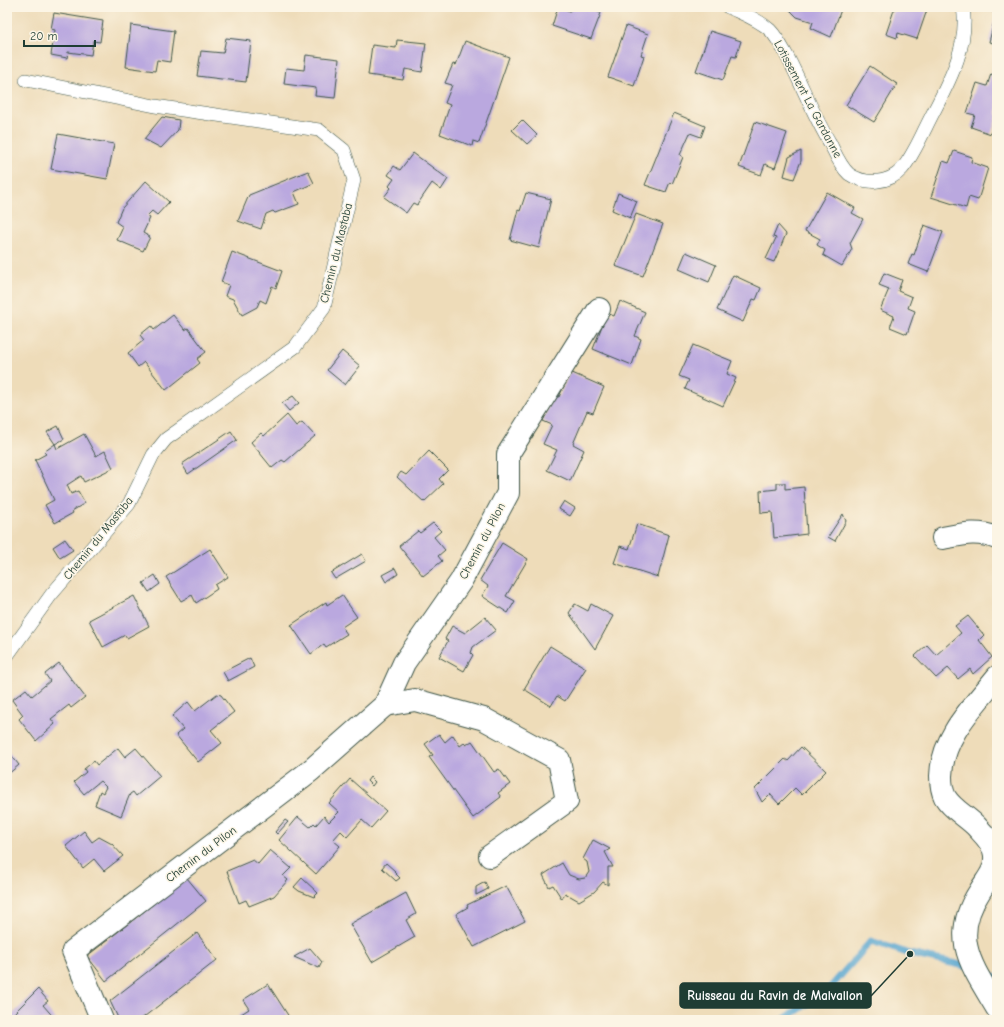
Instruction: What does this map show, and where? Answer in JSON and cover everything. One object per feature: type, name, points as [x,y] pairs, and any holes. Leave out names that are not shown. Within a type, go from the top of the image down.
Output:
[{"type":"street","name":"Chemin du Pilon","points":[[102,1020],[73,952],[310,771],[384,705],[404,663],[461,581],[508,493],[508,454],[599,309]]},
{"type":"street","points":[[942,538],[966,533],[985,533],[997,538]]},
{"type":"street","points":[[997,677],[954,733],[946,751],[941,784],[945,796],[988,839],[995,852],[996,864],[971,905],[964,937],[969,960],[997,1008]]},
{"type":"street","points":[[384,705],[414,700],[484,719],[559,760],[567,801],[490,856]]},
{"type":"lane","name":"Lotissement La Gardanne","points":[[728,7],[750,17],[772,32],[790,62],[822,130],[842,166],[850,174],[871,181],[887,180],[902,170],[911,155],[949,81],[960,53],[964,34],[963,7]]},
{"type":"lane","name":"Chemin du Mastaba","points":[[7,656],[51,595],[129,504],[153,455],[166,439],[295,347],[324,308],[354,180],[344,150],[319,130],[155,106],[26,80]]},
{"type":"building","points":[[558,7],[570,11],[571,7],[589,7],[589,9],[601,13],[591,39],[552,26]]},
{"type":"building","points":[[787,7],[842,7],[831,37],[811,28],[813,22],[797,17]]},
{"type":"building","points":[[895,7],[928,7],[917,39],[898,33],[897,38],[886,34]]},
{"type":"building","points":[[991,7],[997,7],[997,13],[990,11]]},
{"type":"building","points":[[54,13],[103,21],[100,42],[93,41],[91,55],[68,52],[67,58],[51,55],[55,30],[51,29]]},
{"type":"building","points":[[995,18],[997,18],[997,44],[989,42]]},
{"type":"building","points":[[131,25],[174,31],[170,62],[157,60],[155,71],[126,67]]},
{"type":"building","points":[[626,26],[648,34],[641,55],[644,56],[634,86],[608,77]]},
{"type":"building","points":[[710,31],[741,41],[736,57],[732,56],[723,80],[696,71]]},
{"type":"building","points":[[226,38],[251,41],[246,82],[197,76],[201,51],[223,53]]},
{"type":"building","points":[[397,40],[426,43],[422,72],[405,69],[403,80],[368,75],[372,45],[396,48]]},
{"type":"building","points":[[465,41],[509,57],[479,143],[473,141],[472,146],[440,134],[450,105],[445,103],[452,85],[445,83],[453,64],[456,65]]},
{"type":"building","points":[[306,55],[339,59],[335,98],[315,96],[316,88],[284,84],[286,68],[304,70]]},
{"type":"building","points":[[870,66],[897,84],[874,122],[846,105]]},
{"type":"building","points":[[991,74],[997,76],[997,117],[991,134],[971,127],[975,115],[967,113],[977,83],[987,86]]},
{"type":"building","points":[[674,113],[705,126],[701,137],[690,133],[680,155],[683,157],[672,184],[670,182],[666,192],[645,185]]},
{"type":"building","points":[[162,117],[179,120],[178,130],[161,148],[144,139]]},
{"type":"building","points":[[522,120],[537,135],[527,144],[512,130]]},
{"type":"building","points":[[755,122],[787,133],[775,168],[765,164],[761,175],[739,167]]},
{"type":"building","points":[[58,134],[114,144],[107,179],[51,169]]},
{"type":"building","points":[[801,151],[801,161],[794,179],[784,176],[789,157]]},
{"type":"building","points":[[954,151],[972,157],[971,162],[988,168],[978,200],[969,197],[966,208],[931,197],[943,161],[949,163]]},
{"type":"building","points":[[413,153],[448,179],[441,190],[432,183],[417,205],[413,203],[406,213],[384,197],[391,188],[389,186],[394,179],[388,175],[394,166],[400,170]]},
{"type":"building","points":[[308,171],[314,183],[294,192],[299,204],[275,213],[273,211],[266,214],[261,229],[238,221],[249,195]]},
{"type":"building","points":[[146,181],[169,202],[157,215],[152,211],[147,216],[150,218],[143,233],[150,237],[143,251],[117,240],[123,227],[116,222],[122,208]]},
{"type":"building","points":[[827,192],[855,208],[852,213],[863,219],[850,243],[852,249],[842,266],[823,255],[825,250],[817,245],[820,239],[805,231]]},
{"type":"building","points":[[526,193],[551,199],[539,248],[510,240],[518,210],[520,211]]},
{"type":"building","points":[[618,193],[637,201],[630,218],[612,210]]},
{"type":"building","points":[[636,214],[663,224],[643,276],[615,266]]},
{"type":"building","points":[[778,225],[786,234],[774,262],[766,259],[776,238],[773,237]]},
{"type":"building","points":[[924,225],[943,232],[928,272],[908,264],[912,254],[914,255]]},
{"type":"building","points":[[232,252],[282,271],[276,288],[272,286],[266,303],[260,300],[257,307],[242,315],[233,299],[225,296],[229,285],[221,282]]},
{"type":"building","points":[[686,252],[716,265],[709,282],[679,269]]},
{"type":"building","points":[[884,273],[902,280],[898,291],[912,297],[908,308],[915,311],[907,334],[890,327],[894,316],[880,310],[889,289],[879,285]]},
{"type":"building","points":[[733,275],[761,288],[756,300],[753,299],[743,322],[717,310]]},
{"type":"building","points":[[620,301],[645,312],[635,336],[641,339],[632,365],[593,349],[607,313],[614,316]]},
{"type":"building","points":[[173,315],[185,330],[188,328],[206,352],[197,359],[200,363],[166,390],[144,362],[138,367],[128,353],[144,340],[140,335],[151,326],[154,330]]},
{"type":"building","points":[[693,345],[732,361],[727,374],[736,378],[723,406],[685,389],[689,380],[679,376]]},
{"type":"building","points":[[342,351],[360,366],[345,385],[327,370]]},
{"type":"building","points":[[570,372],[604,387],[593,413],[587,411],[573,444],[584,450],[570,481],[547,470],[557,450],[543,444],[552,425],[543,421],[553,395],[559,397]]},
{"type":"building","points":[[293,396],[299,403],[289,411],[282,403]]},
{"type":"building","points":[[287,415],[296,426],[302,422],[315,436],[285,462],[282,460],[272,468],[251,442],[261,433],[264,436]]},
{"type":"building","points":[[58,426],[64,439],[55,444],[47,432]]},
{"type":"building","points":[[231,431],[237,440],[188,474],[182,464]]},
{"type":"building","points":[[84,434],[96,456],[105,451],[113,468],[84,482],[81,476],[67,485],[71,494],[78,491],[85,503],[72,511],[73,513],[55,523],[45,505],[54,500],[35,460],[46,454],[44,452],[55,444],[57,449]]},
{"type":"building","points":[[429,451],[448,470],[439,479],[443,484],[424,502],[397,477],[401,472],[406,475]]},
{"type":"building","points":[[777,483],[785,483],[785,489],[804,487],[807,534],[774,538],[772,512],[761,513],[760,491],[777,489]]},
{"type":"building","points":[[564,501],[575,508],[570,516],[559,509]]},
{"type":"building","points":[[843,514],[846,521],[835,541],[828,537]]},
{"type":"building","points":[[433,523],[441,531],[434,537],[445,550],[438,556],[442,561],[423,576],[399,546],[418,531],[420,533]]},
{"type":"building","points":[[637,524],[669,535],[658,577],[614,563],[620,546],[629,549]]},
{"type":"building","points":[[65,539],[73,550],[60,558],[53,547]]},
{"type":"building","points":[[502,543],[528,559],[506,596],[515,601],[508,613],[482,596],[488,586],[480,580]]},
{"type":"building","points":[[210,549],[228,577],[215,585],[217,589],[196,603],[192,595],[181,601],[166,577]]},
{"type":"building","points":[[362,554],[366,561],[335,579],[331,573]]},
{"type":"building","points":[[395,568],[398,574],[386,582],[382,575]]},
{"type":"building","points":[[155,575],[160,584],[149,592],[143,583]]},
{"type":"building","points":[[342,595],[357,617],[342,627],[347,634],[326,647],[324,644],[311,654],[291,625],[326,602],[327,605]]},
{"type":"building","points":[[134,596],[149,626],[127,638],[125,635],[103,647],[89,620]]},
{"type":"building","points":[[575,604],[588,611],[591,604],[613,616],[595,649],[569,613]]},
{"type":"building","points":[[968,616],[984,635],[979,640],[992,657],[973,674],[970,669],[958,679],[948,668],[936,678],[915,656],[927,645],[936,655],[961,633],[955,626]]},
{"type":"building","points":[[485,617],[496,630],[473,647],[471,653],[473,655],[464,671],[439,657],[448,641],[445,639],[452,626],[465,633]]},
{"type":"building","points":[[550,646],[586,668],[565,701],[557,696],[551,706],[524,689]]},
{"type":"building","points":[[250,658],[254,667],[228,681],[223,672]]},
{"type":"building","points":[[59,663],[85,697],[71,708],[69,705],[51,719],[55,724],[36,741],[19,719],[23,715],[12,700],[26,689],[32,696],[50,681],[45,674]]},
{"type":"building","points":[[217,694],[221,695],[234,712],[211,730],[222,743],[198,762],[176,735],[183,729],[172,716],[188,702],[195,711]]},
{"type":"building","points":[[439,734],[445,742],[453,735],[460,746],[464,743],[466,745],[472,741],[494,772],[499,769],[510,784],[498,793],[501,797],[473,818],[429,757],[433,755],[425,744]]},
{"type":"building","points":[[801,747],[826,771],[802,795],[795,788],[779,804],[770,794],[762,802],[755,789],[785,759],[788,761]]},
{"type":"building","points":[[118,748],[125,757],[136,748],[160,776],[136,796],[133,792],[130,794],[121,816],[95,805],[100,791],[103,793],[106,787],[100,781],[84,794],[74,782],[86,772],[84,769],[94,761],[97,765]]},
{"type":"building","points":[[7,750],[19,765],[7,775]]},
{"type":"building","points":[[370,777],[375,782],[372,786],[367,781]]},
{"type":"building","points":[[350,779],[386,811],[371,828],[362,820],[347,837],[341,831],[333,840],[340,846],[316,874],[279,840],[298,817],[310,827],[314,823],[316,825],[324,816],[329,822],[339,812],[329,803]]},
{"type":"building","points":[[285,820],[288,822],[277,834],[275,832]]},
{"type":"building","points":[[84,831],[92,842],[99,837],[112,844],[123,856],[104,871],[94,859],[83,868],[66,846]]},
{"type":"building","points":[[593,840],[610,849],[605,852],[613,867],[608,867],[608,885],[603,882],[594,892],[579,901],[565,893],[562,899],[553,885],[549,887],[543,875],[562,863],[569,875],[579,879],[585,878],[589,872],[587,862],[583,859]]},
{"type":"building","points":[[270,850],[291,868],[283,876],[288,880],[274,896],[249,906],[246,900],[239,903],[227,871],[253,860],[258,864]]},
{"type":"building","points":[[386,863],[400,878],[396,881],[382,868]]},
{"type":"building","points":[[187,878],[206,901],[106,981],[87,956]]},
{"type":"building","points":[[302,878],[318,893],[314,897],[299,891],[294,887]]},
{"type":"building","points":[[485,882],[488,889],[476,895],[476,887]]},
{"type":"building","points":[[506,886],[525,921],[474,947],[456,914],[468,907],[467,905]]},
{"type":"building","points":[[406,893],[416,914],[406,920],[415,937],[372,962],[350,924]]},
{"type":"building","points":[[197,933],[217,960],[140,1020],[119,1020],[110,1001]]},
{"type":"building","points":[[310,948],[322,962],[319,968],[294,957]]},
{"type":"building","points":[[268,984],[291,1020],[241,1020],[238,1016],[249,1009],[243,1000]]},
{"type":"building","points":[[38,989],[48,1001],[43,1005],[56,1020],[7,1020]]},
{"type":"waterway","points":[[783,1020],[828,990],[871,941],[910,954],[970,967]]},
{"type":"waterway","points":[[982,971],[997,979]]},
{"type":"place","name":"Ruisseau du Ravin de Malvallon","points":[[910,954]]}]
